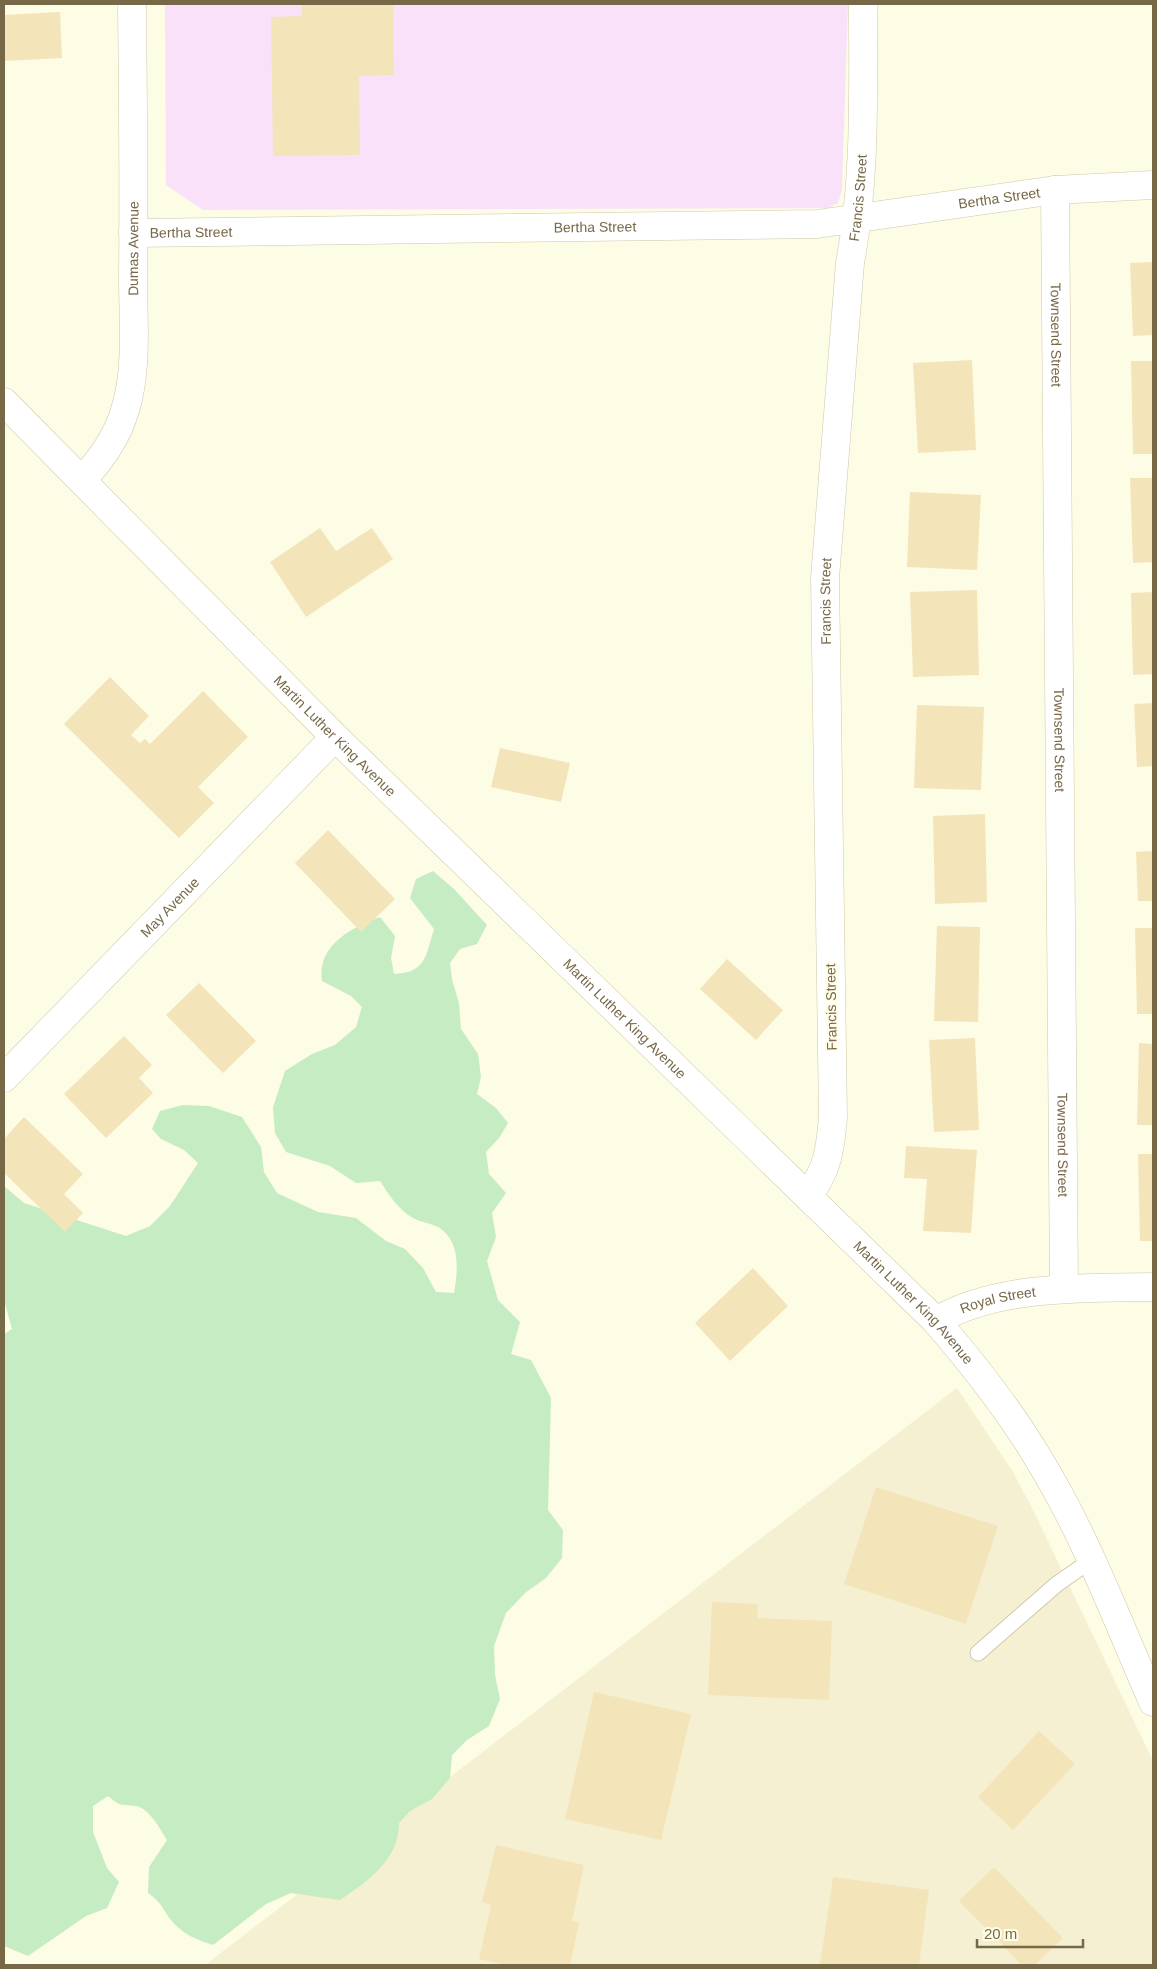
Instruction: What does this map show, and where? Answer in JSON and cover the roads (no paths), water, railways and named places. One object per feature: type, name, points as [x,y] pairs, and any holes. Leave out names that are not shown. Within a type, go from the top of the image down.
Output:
[{"type":"street","name":"Dumas Avenue","points":[[82,480],[109,448],[125,410],[130,389],[133,352],[132,4]]},
{"type":"street","name":"Francis Street","points":[[808,1196],[827,1165],[833,1118],[825,578],[850,263],[858,218],[864,127],[863,4]]},
{"type":"street","name":"Bertha Street","points":[[133,234],[817,224],[1055,190],[1153,185]]},
{"type":"street","name":"Townsend Street","points":[[1055,190],[1064,1289]]},
{"type":"street","name":"Martin Luther King Avenue","points":[[4,402],[335,737],[936,1321],[970,1360],[1039,1458],[1090,1561],[1153,1702]]},
{"type":"street","name":"May Avenue","points":[[4,1078],[335,737]]},
{"type":"street","name":"Royal Street","points":[[936,1321],[968,1305],[1064,1289],[1153,1287]]},
{"type":"lane","points":[[978,1653],[1057,1584],[1090,1561]]}]
